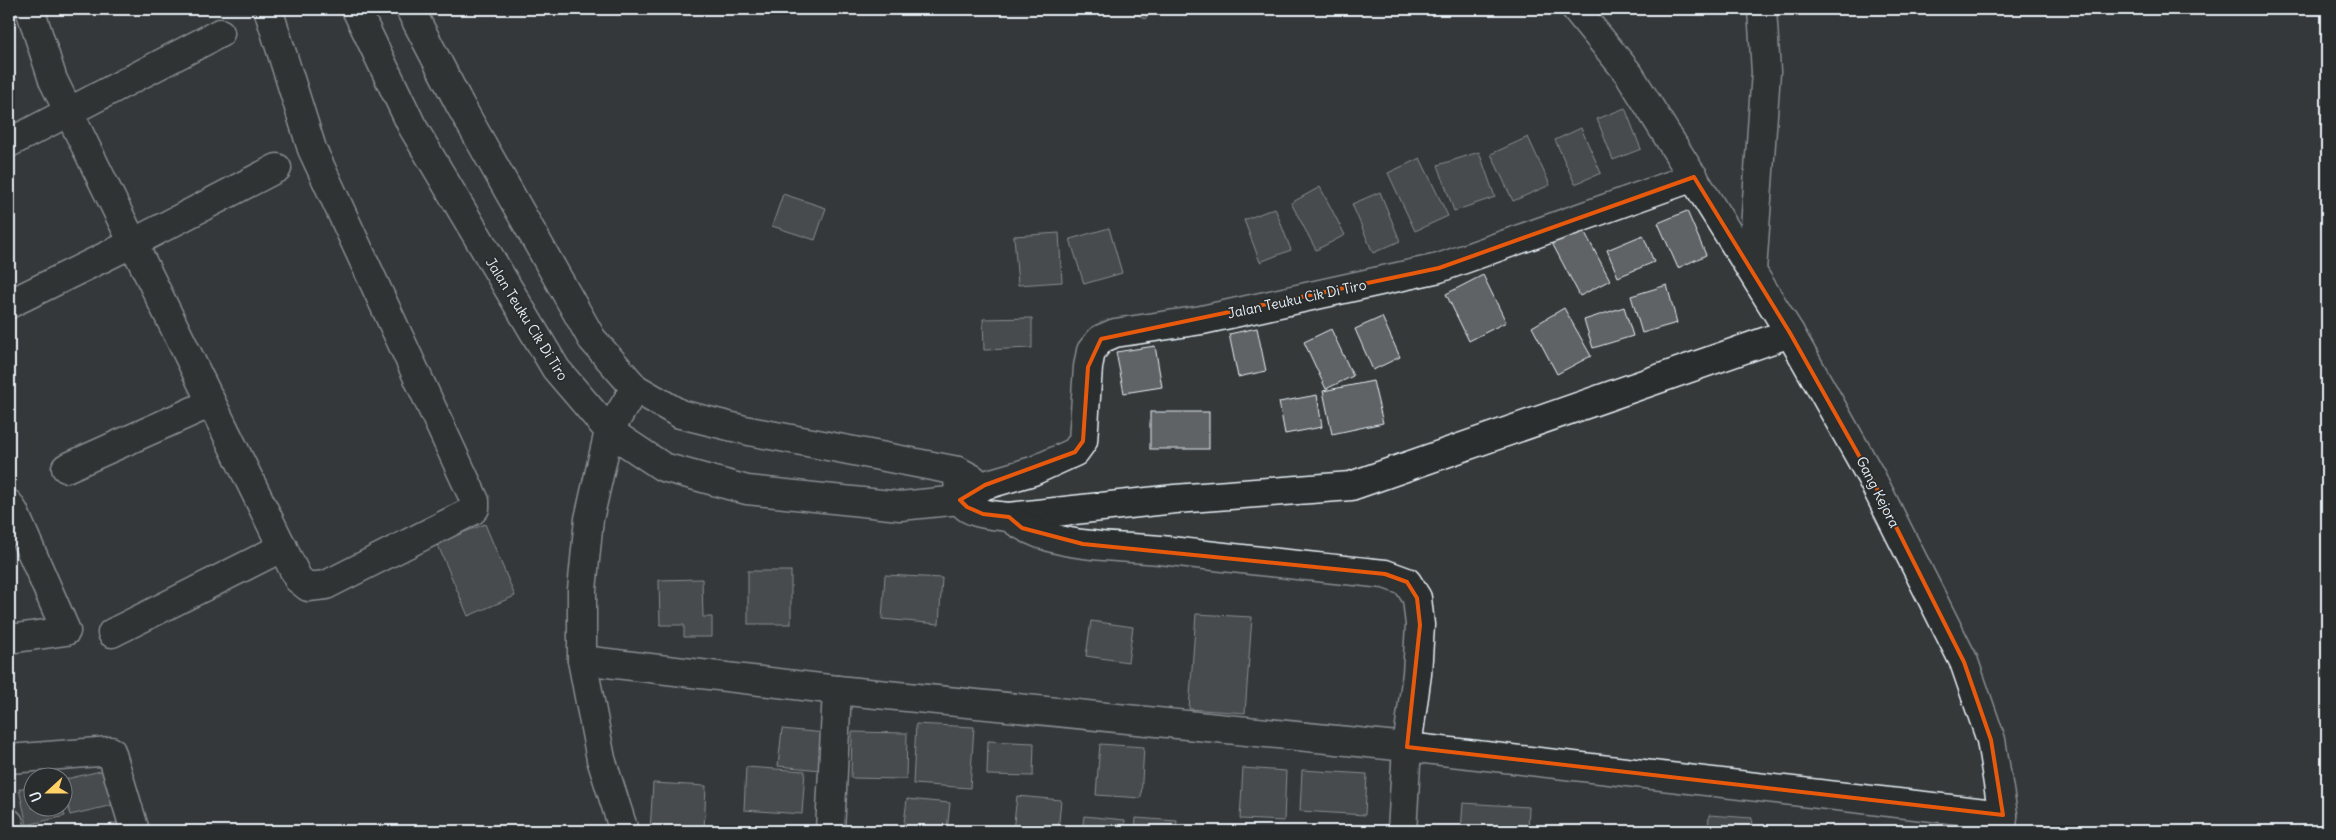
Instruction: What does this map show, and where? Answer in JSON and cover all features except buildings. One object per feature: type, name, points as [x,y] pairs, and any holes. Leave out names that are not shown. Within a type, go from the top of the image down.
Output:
[{"type":"street","points":[[30,9],[53,80],[298,579],[308,587],[326,585],[472,512],[475,508],[475,501],[312,149],[268,9]]},
{"type":"street","name":"Jalan Teuku Cik Di Tiro","points":[[356,9],[412,126],[504,286],[556,369],[609,431],[663,467],[747,490],[900,506],[960,500],[985,485],[1033,471],[1075,452],[1082,441],[1088,366],[1092,352],[1101,339],[1108,336],[1202,320],[1439,268],[1694,177]]},
{"type":"street","points":[[410,9],[460,105],[592,339],[635,388],[680,414],[749,431],[958,471],[985,485]]},
{"type":"street","name":"Gang Kejora","points":[[1576,9],[1629,74],[1694,177],[1790,333],[1871,477],[1964,662],[1991,740],[2003,823]]},
{"type":"street","points":[[1752,270],[1766,72],[1762,9]]},
{"type":"street","points":[[9,143],[220,34]]},
{"type":"street","points":[[9,304],[133,243],[277,168]]},
{"type":"street","points":[[958,471],[960,500],[967,508],[983,514],[1008,517],[1175,499],[1350,486],[1790,333]]},
{"type":"street","points":[[624,831],[601,759],[582,660],[582,590],[589,519],[609,431],[635,388]]},
{"type":"street","points":[[66,468],[211,403]]},
{"type":"street","points":[[9,504],[66,631],[9,639]]},
{"type":"street","points":[[1008,517],[1022,528],[1048,537],[1083,544],[1385,574],[1407,582],[1417,598],[1420,625],[1417,674],[1407,747],[1402,831]]},
{"type":"street","points":[[112,633],[282,547]]},
{"type":"street","points":[[582,660],[837,690],[1407,747],[2003,823]]},
{"type":"street","points":[[830,831],[837,690]]},
{"type":"street","points":[[9,759],[111,751],[135,831]]},
{"type":"street","points":[[9,823],[11,831]]},
{"type":"highlighted area","points":[[1694,177],[1790,333],[1871,477],[1964,662],[1991,740],[2003,815],[1407,747],[1420,625],[1417,598],[1407,582],[1385,574],[1083,544],[1022,528],[1009,517],[983,514],[967,507],[960,500],[985,485],[1075,452],[1083,441],[1088,367],[1101,339],[1439,268]]}]
